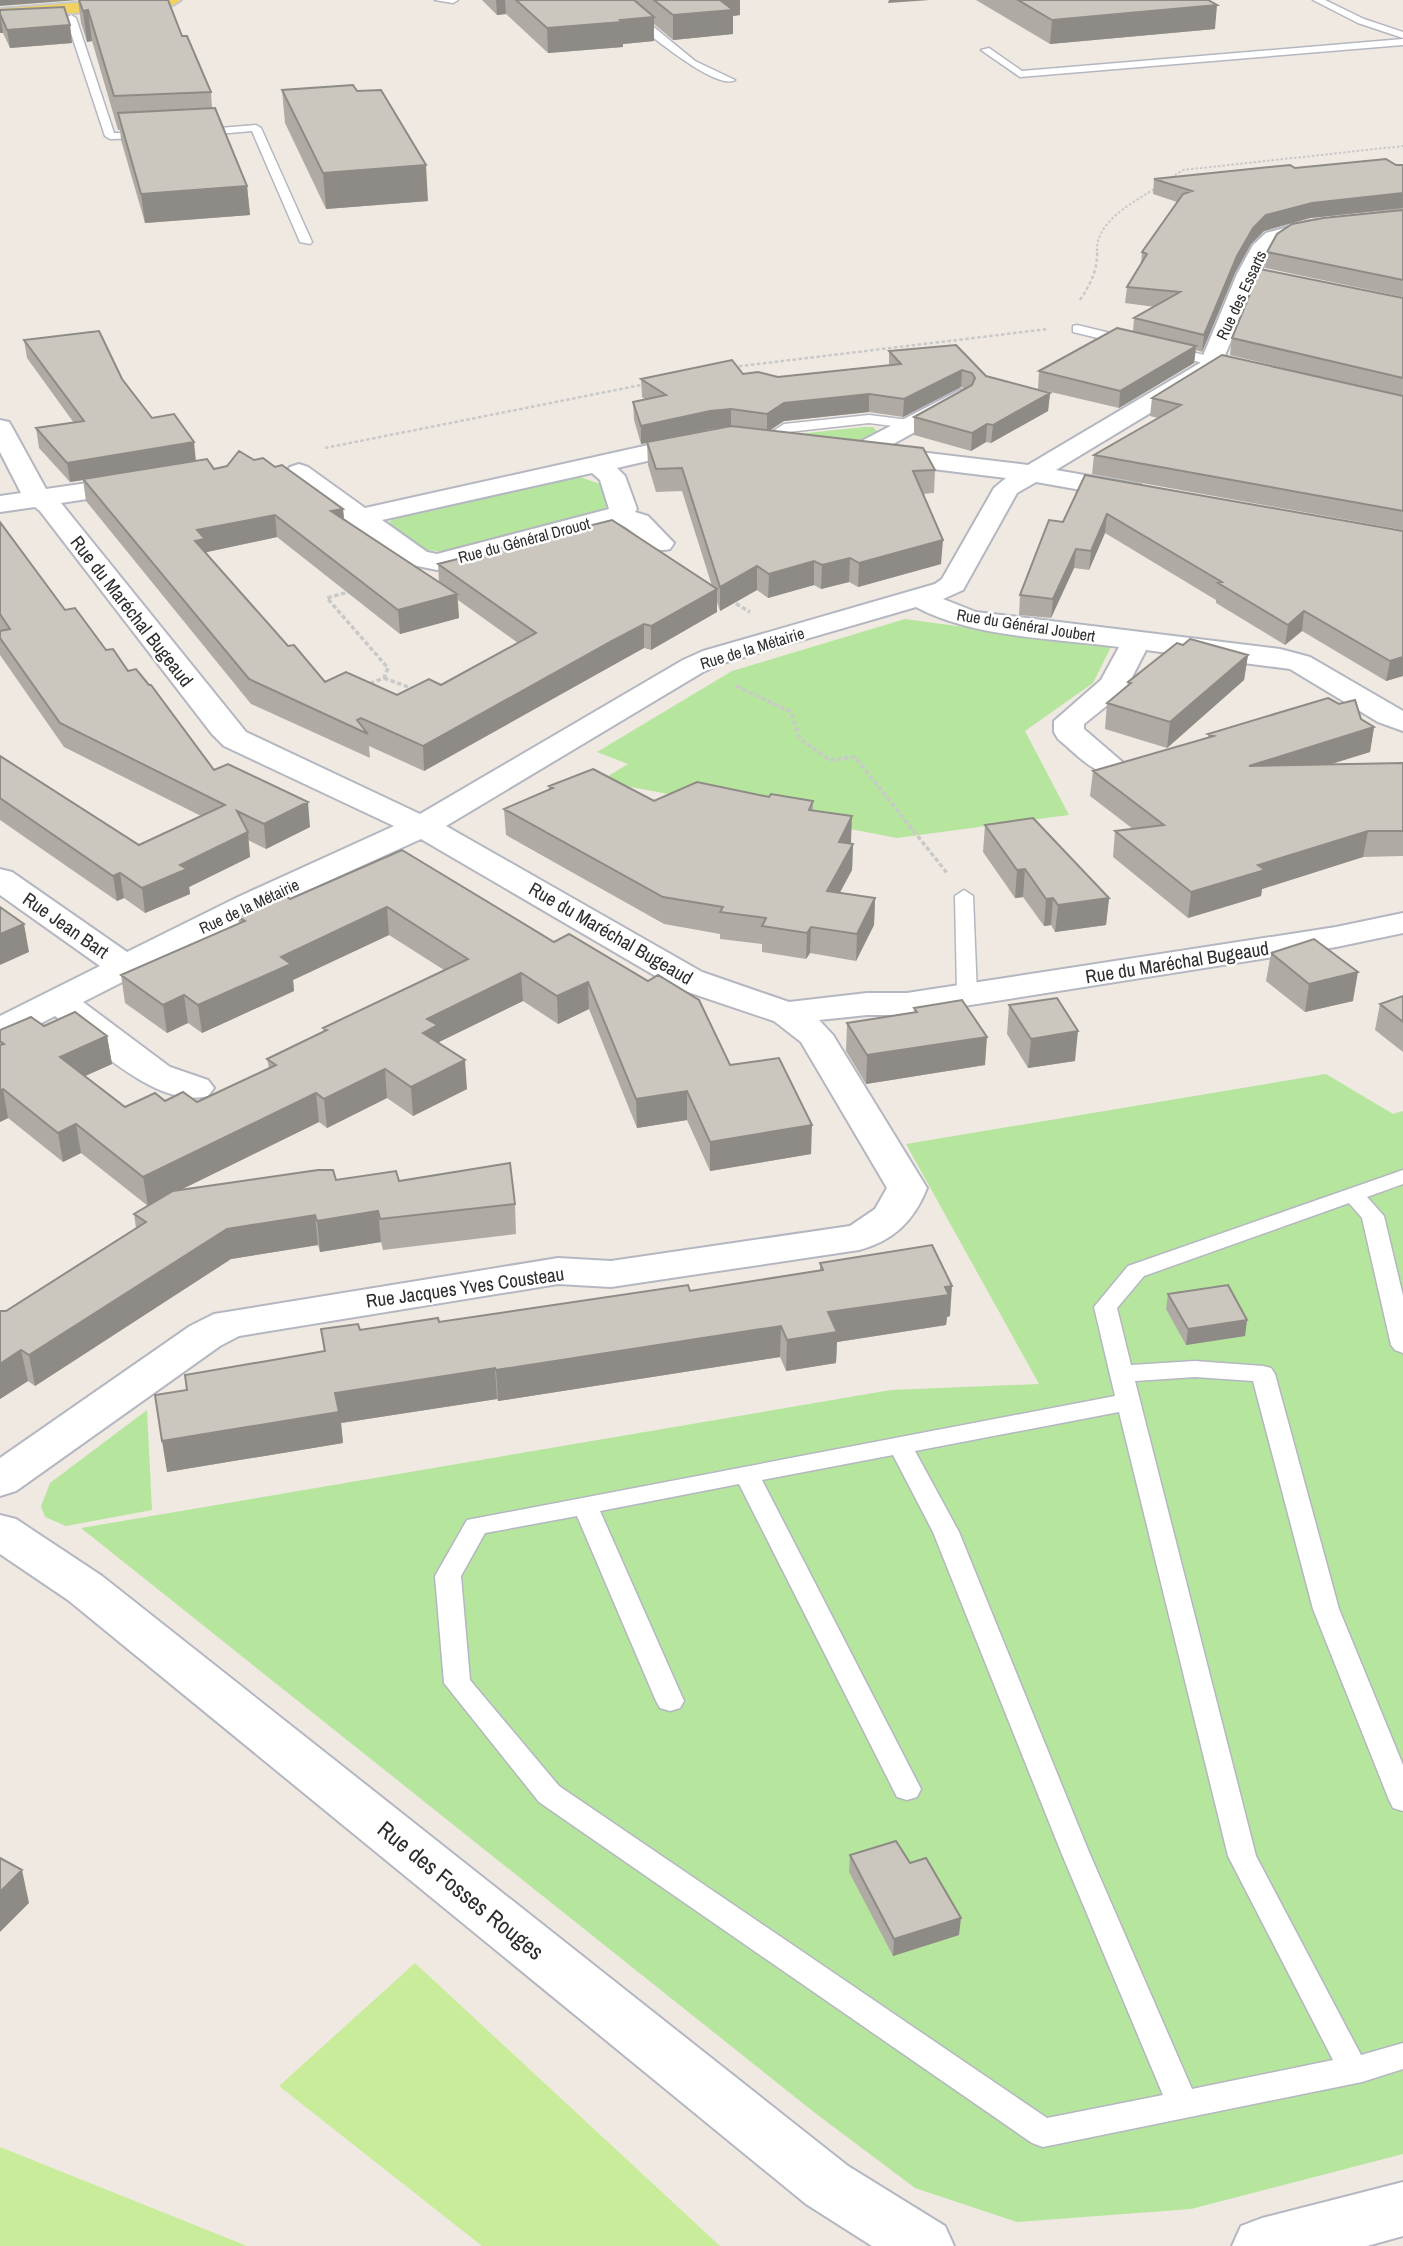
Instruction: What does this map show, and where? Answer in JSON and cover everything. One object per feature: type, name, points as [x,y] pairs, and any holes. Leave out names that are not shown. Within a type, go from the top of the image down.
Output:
[{"type":"main road","points":[[0,14],[173,0]]},
{"type":"street","name":"Rue des Essarts","points":[[1225,364],[1248,274],[1264,245],[1273,237],[1310,227],[1403,218]]},
{"type":"street","points":[[1248,274],[1274,279]]},
{"type":"street","name":"Rue de la Métairie","points":[[0,1030],[250,904],[422,826],[693,666],[713,657],[945,590],[953,583],[1007,488],[1210,367],[1225,364]]},
{"type":"street","points":[[859,452],[960,397]]},
{"type":"street","name":"Rue du Maréchal Bugeaud","points":[[0,427],[33,492],[59,517],[235,739],[422,826],[690,980],[787,1013],[867,1004],[907,1004],[1322,939],[1403,923]]},
{"type":"street","points":[[359,517],[597,465],[743,439],[1031,473],[1159,496]]},
{"type":"street","points":[[597,465],[612,476],[624,509],[618,515],[639,522],[660,543]]},
{"type":"street","name":"Rue du Général Drouot","points":[[299,472],[418,558],[437,562],[618,515]]},
{"type":"street","points":[[0,504],[162,479]]},
{"type":"street","name":"Rue du Général Joubert","points":[[919,598],[946,612],[975,620],[1280,658],[1300,663],[1403,722]]},
{"type":"street","points":[[1111,766],[1069,732],[1069,721],[1114,685],[1136,641]]},
{"type":"street","name":"Rue Jean Bart","points":[[3,883],[124,966]]},
{"type":"street","points":[[57,1001],[157,1075],[195,1088]]},
{"type":"street","name":"Rue Jacques Yves Cousteau","points":[[0,1480],[205,1336],[229,1324],[558,1270],[611,1274],[859,1237],[879,1229],[902,1202],[907,1188],[815,1035],[787,1013]]},
{"type":"street","name":"Rue des Fosses Rouges","points":[[0,1531],[85,1588],[827,2185],[924,2246]]},
{"type":"street","points":[[1262,2246],[1403,2209]]},
{"type":"lane","points":[[440,0],[453,0]]},
{"type":"lane","points":[[615,0],[692,63],[730,80]]},
{"type":"lane","points":[[1318,0],[1361,22],[1403,35]]},
{"type":"lane","points":[[1332,0],[1403,29]]},
{"type":"lane","points":[[0,24],[144,13],[165,6],[161,1]]},
{"type":"lane","points":[[71,19],[110,136],[165,135]]},
{"type":"lane","points":[[986,50],[1020,74],[1403,42]]},
{"type":"lane","points":[[178,134],[256,128],[306,242]]},
{"type":"lane","points":[[1071,328],[1225,364]]},
{"type":"lane","points":[[743,439],[784,428],[869,419],[909,424]]},
{"type":"lane","points":[[964,896],[967,994]]},
{"type":"lane","points":[[1353,2069],[1242,1856],[1105,1307],[1136,1271],[1403,1177]]},
{"type":"lane","points":[[1353,1195],[1373,1216],[1403,1345]]},
{"type":"lane","points":[[1121,1374],[1195,1369],[1263,1374],[1326,1609],[1403,1800]]},
{"type":"lane","points":[[1127,1402],[476,1526],[448,1576],[457,1683],[549,1794],[1043,2133],[1353,2069],[1403,2056]]},
{"type":"lane","points":[[900,1445],[946,1532],[1075,1852],[1183,2104]]},
{"type":"lane","points":[[747,1475],[907,1789]]},
{"type":"lane","points":[[585,1505],[670,1701]]},
{"type":"path","points":[[727,368],[1071,328],[1093,279],[1098,262],[1097,244],[1107,222],[1183,170],[1403,146]]},
{"type":"path","points":[[319,449],[646,384]]},
{"type":"path","points":[[352,591],[327,598],[388,668],[384,678]]},
{"type":"path","points":[[720,593],[789,636]]},
{"type":"path","points":[[693,666],[791,712],[800,738],[830,760],[855,757],[964,896]]},
{"type":"path","points":[[359,688],[384,678],[422,692]]},
{"type":"green space","points":[[873,427],[879,433],[864,442],[798,434]]},
{"type":"green space","points":[[580,477],[603,485],[609,506],[603,511],[446,552],[426,550],[389,523],[394,517],[556,479]]},
{"type":"green space","points":[[905,619],[1111,647],[1093,683],[1025,731],[1069,815],[897,838],[600,781],[628,764],[597,752],[732,671]]},
{"type":"green space","points":[[1326,1074],[1393,1114],[1403,1111],[1403,2154],[1191,2209],[1017,2222],[915,2188],[815,2113],[81,1528],[891,1390],[1039,1384],[906,1144]]},
{"type":"green space","points":[[147,1410],[152,1510],[66,1526],[45,1517],[41,1506],[50,1483]]},
{"type":"green space","points":[[415,1963],[720,2246],[482,2246],[279,2086]]},
{"type":"green space","points":[[0,2147],[247,2246],[0,2246]]},
{"type":"building","points":[[79,0],[168,0],[182,36],[187,36],[211,92],[114,96],[88,10],[83,11]]},
{"type":"building","points":[[516,0],[634,0],[654,17],[547,28]]},
{"type":"building","points":[[654,0],[720,0],[733,10],[673,15]]},
{"type":"building","points":[[1018,0],[1208,0],[1217,5],[1052,20]]},
{"type":"building","points":[[64,7],[70,25],[7,30],[0,14],[0,10]]},
{"type":"building","points":[[353,85],[357,91],[381,90],[426,165],[323,173],[282,90]]},
{"type":"building","points":[[215,108],[247,186],[141,194],[118,113]]},
{"type":"building","points":[[1386,159],[1396,165],[1403,165],[1403,193],[1312,203],[1266,215],[1253,228],[1237,256],[1204,335],[1134,318],[1180,292],[1127,287],[1147,254],[1142,252],[1183,194],[1192,191],[1154,179],[1290,165],[1295,168]]},
{"type":"building","points":[[1403,210],[1403,280],[1267,252],[1277,234],[1292,224]]},
{"type":"building","points":[[1260,269],[1403,298],[1403,378],[1232,338]]},
{"type":"building","points":[[1117,328],[1196,346],[1120,391],[1039,371]]},
{"type":"building","points":[[99,331],[122,379],[152,418],[174,414],[194,442],[67,463],[36,428],[84,421],[24,340]]},
{"type":"building","points":[[956,345],[986,376],[1050,393],[993,425],[987,424],[972,433],[914,417],[972,385],[975,378],[972,373],[962,370],[904,399],[869,394],[784,403],[767,414],[731,409],[710,411],[641,426],[633,402],[666,395],[641,379],[732,360],[743,374],[758,372],[778,377],[901,364],[889,351]]},
{"type":"building","points":[[1222,355],[1403,396],[1403,511],[1094,455],[1181,405],[1152,398]]},
{"type":"building","points":[[731,426],[923,448],[935,470],[913,471],[943,540],[859,563],[850,558],[822,565],[814,561],[769,574],[757,566],[720,587],[682,468],[656,469],[647,442]]},
{"type":"building","points":[[239,451],[254,460],[263,458],[275,467],[282,465],[343,509],[331,511],[457,594],[398,610],[275,515],[197,530],[205,539],[195,541],[288,646],[294,645],[325,682],[346,672],[397,695],[429,679],[441,685],[536,633],[438,564],[612,520],[717,589],[651,626],[644,624],[612,641],[423,746],[361,718],[357,720],[368,734],[249,679],[83,479],[207,459],[214,469],[227,466]]},
{"type":"building","points":[[1085,475],[1403,531],[1403,657],[1390,661],[1304,611],[1288,625],[1218,583],[1222,582],[1107,514],[1091,551],[1076,549],[1053,599],[1020,595],[1049,520],[1063,522]]},
{"type":"building","points":[[0,522],[65,610],[75,608],[106,650],[113,649],[128,671],[136,669],[151,685],[214,770],[228,764],[308,802],[264,824],[237,811],[248,832],[180,865],[187,869],[142,888],[120,873],[113,876],[0,798],[0,756],[139,845],[225,805],[60,723],[0,638],[0,631],[10,629],[0,614]]},
{"type":"building","points":[[1190,639],[1248,655],[1170,722],[1107,703],[1131,683],[1128,682],[1177,643],[1183,645]]},
{"type":"building","points":[[1328,698],[1339,704],[1355,700],[1361,719],[1374,727],[1249,766],[1403,763],[1403,831],[1368,831],[1258,865],[1265,870],[1191,892],[1115,831],[1164,825],[1093,771],[1214,736],[1208,734]]},
{"type":"building","points":[[593,769],[654,801],[697,782],[769,797],[771,794],[813,801],[809,810],[852,816],[839,842],[853,844],[827,891],[875,898],[857,934],[811,927],[807,933],[762,926],[766,918],[720,912],[723,907],[663,897],[504,809],[553,788],[549,786]]},
{"type":"building","points":[[1033,818],[1109,898],[1058,905],[1053,898],[1046,899],[1025,869],[1017,870],[985,825]]},
{"type":"building","points":[[402,850],[554,942],[569,934],[648,981],[658,975],[699,1000],[730,1065],[779,1058],[812,1125],[710,1142],[687,1091],[636,1099],[588,982],[557,996],[521,973],[427,1019],[438,1025],[423,1033],[465,1060],[411,1087],[385,1069],[324,1099],[316,1093],[143,1177],[76,1124],[58,1133],[3,1089],[0,1091],[0,1045],[4,1044],[0,1041],[0,1030],[31,1017],[44,1026],[75,1012],[107,1036],[60,1057],[125,1107],[155,1093],[165,1101],[183,1092],[197,1102],[276,1065],[267,1059],[327,1030],[323,1028],[468,959],[387,907],[281,957],[291,964],[198,1005],[184,995],[163,1005],[121,975],[245,921],[238,917],[286,896],[290,899]]},
{"type":"building","points":[[0,907],[24,924],[0,934]]},
{"type":"building","points":[[1314,939],[1358,972],[1309,984],[1271,953]]},
{"type":"building","points":[[1403,996],[1403,1022],[1380,1004]]},
{"type":"building","points":[[1057,998],[1078,1031],[1031,1039],[1009,1005]]},
{"type":"building","points":[[962,1000],[987,1037],[867,1055],[847,1023],[917,1012],[914,1008]]},
{"type":"building","points":[[510,1163],[515,1204],[380,1219],[378,1211],[317,1221],[315,1215],[227,1229],[29,1355],[21,1350],[0,1364],[0,1311],[6,1311],[146,1222],[134,1214],[173,1191],[318,1170],[333,1170],[336,1180],[396,1171],[399,1181]]},
{"type":"building","points":[[932,1245],[952,1286],[945,1287],[949,1295],[828,1312],[837,1332],[787,1340],[781,1326],[335,1393],[339,1412],[162,1441],[155,1395],[187,1390],[185,1375],[325,1351],[321,1329],[358,1324],[360,1330],[438,1318],[439,1322],[688,1285],[690,1291],[823,1270],[820,1263]]},
{"type":"building","points":[[1228,1285],[1247,1320],[1188,1329],[1168,1294]]},
{"type":"building","points":[[896,1841],[910,1863],[926,1858],[961,1918],[894,1939],[850,1855]]},
{"type":"building","points":[[0,1858],[22,1870],[0,1892]]}]
